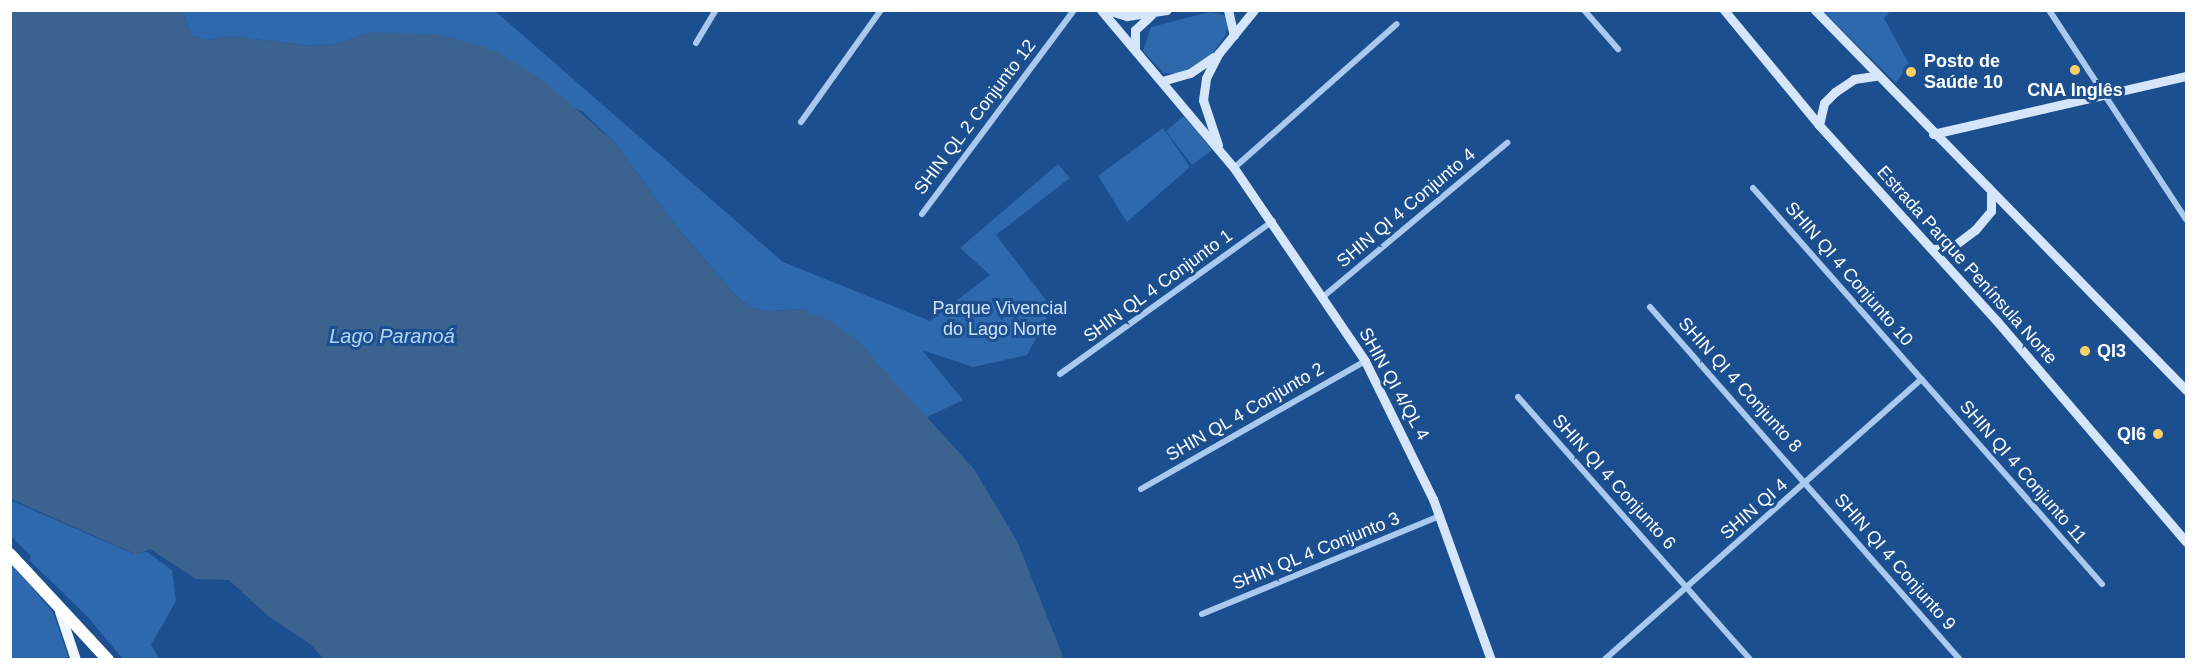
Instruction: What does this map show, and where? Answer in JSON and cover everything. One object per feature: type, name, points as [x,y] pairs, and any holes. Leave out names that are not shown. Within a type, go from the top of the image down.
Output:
[{"type":"highway","points":[[10,554],[108,660]]},
{"type":"main road","points":[[57,605],[69,630],[76,660]]},
{"type":"street","points":[[696,44],[716,10]]},
{"type":"street","points":[[801,122],[881,10]]},
{"type":"street","name":"SHIN QL 2 Conjunto 12","points":[[922,214],[1074,10]]},
{"type":"street","name":"SHIN QI 4/QL 4","points":[[1101,10],[1220,149],[1273,221],[1365,361],[1411,448],[1440,516],[1491,660]]},
{"type":"street","points":[[1107,10],[1127,16],[1167,10]]},
{"type":"street","points":[[1228,10],[1234,35]]},
{"type":"street","name":"SHIN QI 4/QL 4","points":[[1220,149],[1203,100],[1206,78],[1219,53],[1254,10]]},
{"type":"street","points":[[1584,10],[1618,49]]},
{"type":"street","name":"Estrada Parque Península Norte","points":[[1724,10],[1819,125],[1932,249],[2187,542]]},
{"type":"street","points":[[1815,10],[1875,76],[2187,390]]},
{"type":"street","points":[[2049,10],[2187,219]]},
{"type":"street","points":[[1135,49],[1134,36],[1139,24],[1155,13]]},
{"type":"street","points":[[1234,168],[1397,24]]},
{"type":"street","points":[[1162,81],[1190,73],[1219,53]]},
{"type":"street","points":[[1819,125],[1824,103],[1835,92],[1854,79],[1875,76]]},
{"type":"street","points":[[1933,134],[1961,131],[2187,76]]},
{"type":"street","points":[[1948,149],[1961,131]]},
{"type":"street","name":"SHIN QI 4 Conjunto 4","points":[[1324,296],[1507,142]]},
{"type":"street","name":"SHIN QI 4 Conjunto 10","points":[[1753,188],[1922,380]]},
{"type":"street","points":[[1932,249],[1951,248],[1976,230],[1991,211],[1991,193]]},
{"type":"street","name":"SHIN QL 4 Conjunto 1","points":[[1060,374],[1273,221]]},
{"type":"street","name":"SHIN QI 4 Conjunto 8","points":[[1650,307],[1807,483]]},
{"type":"street","name":"SHIN QL 4 Conjunto 2","points":[[1141,489],[1365,361]]},
{"type":"street","name":"SHIN QI 4","points":[[1604,660],[1922,380]]},
{"type":"street","name":"SHIN QI 4 Conjunto 11","points":[[1922,380],[2102,584]]},
{"type":"street","name":"SHIN QI 4 Conjunto 6","points":[[1518,397],[1751,660]]},
{"type":"street","name":"SHIN QI 4 Conjunto 9","points":[[1807,483],[1960,660]]},
{"type":"street","name":"SHIN QL 4 Conjunto 3","points":[[1203,614],[1440,516]]},
{"type":"green space","name":"Parque Vivencial do Lago Norte","points":[[182,11],[495,11],[783,262],[930,321],[990,275],[960,248],[1058,164],[1070,178],[996,235],[1052,308],[1027,355],[973,367],[922,350],[963,400],[925,418],[857,340],[801,309],[769,311],[753,308],[738,298],[676,226],[616,144],[582,111],[371,32],[337,44],[313,46],[230,36],[210,40],[193,36]]},
{"type":"green space","points":[[1823,11],[1891,11],[1884,18],[1909,64],[1896,83]]},
{"type":"green space","points":[[1210,12],[1224,15],[1229,23],[1224,38],[1211,55],[1180,74],[1164,73],[1143,51],[1151,27]]},
{"type":"green space","points":[[1184,116],[1212,150],[1192,165],[1166,131]]},
{"type":"green space","points":[[1163,128],[1190,167],[1127,222],[1098,176]]},
{"type":"green space","points":[[10,500],[134,554],[147,552],[172,570],[176,601],[151,645],[160,659],[123,659],[86,615],[29,560],[31,556],[11,536]]},
{"type":"green space","points":[[10,562],[53,612],[69,659],[11,659]]},
{"type":"water","name":"Lago Paranoá","points":[[10,11],[182,11],[193,36],[210,40],[230,36],[313,46],[337,44],[371,32],[440,35],[495,50],[547,83],[616,144],[676,226],[738,298],[753,308],[769,311],[801,309],[831,321],[857,340],[974,469],[1017,541],[1064,659],[324,659],[310,644],[268,616],[229,580],[196,579],[150,549],[137,555],[11,499]]},
{"type":"place","name":"CNA Inglês","points":[[2075,70]]},
{"type":"place","name":"Posto de Saúde 10","points":[[1911,72]]},
{"type":"place","name":"QI3","points":[[2085,351]]},
{"type":"place","name":"QI6","points":[[2158,434]]}]
